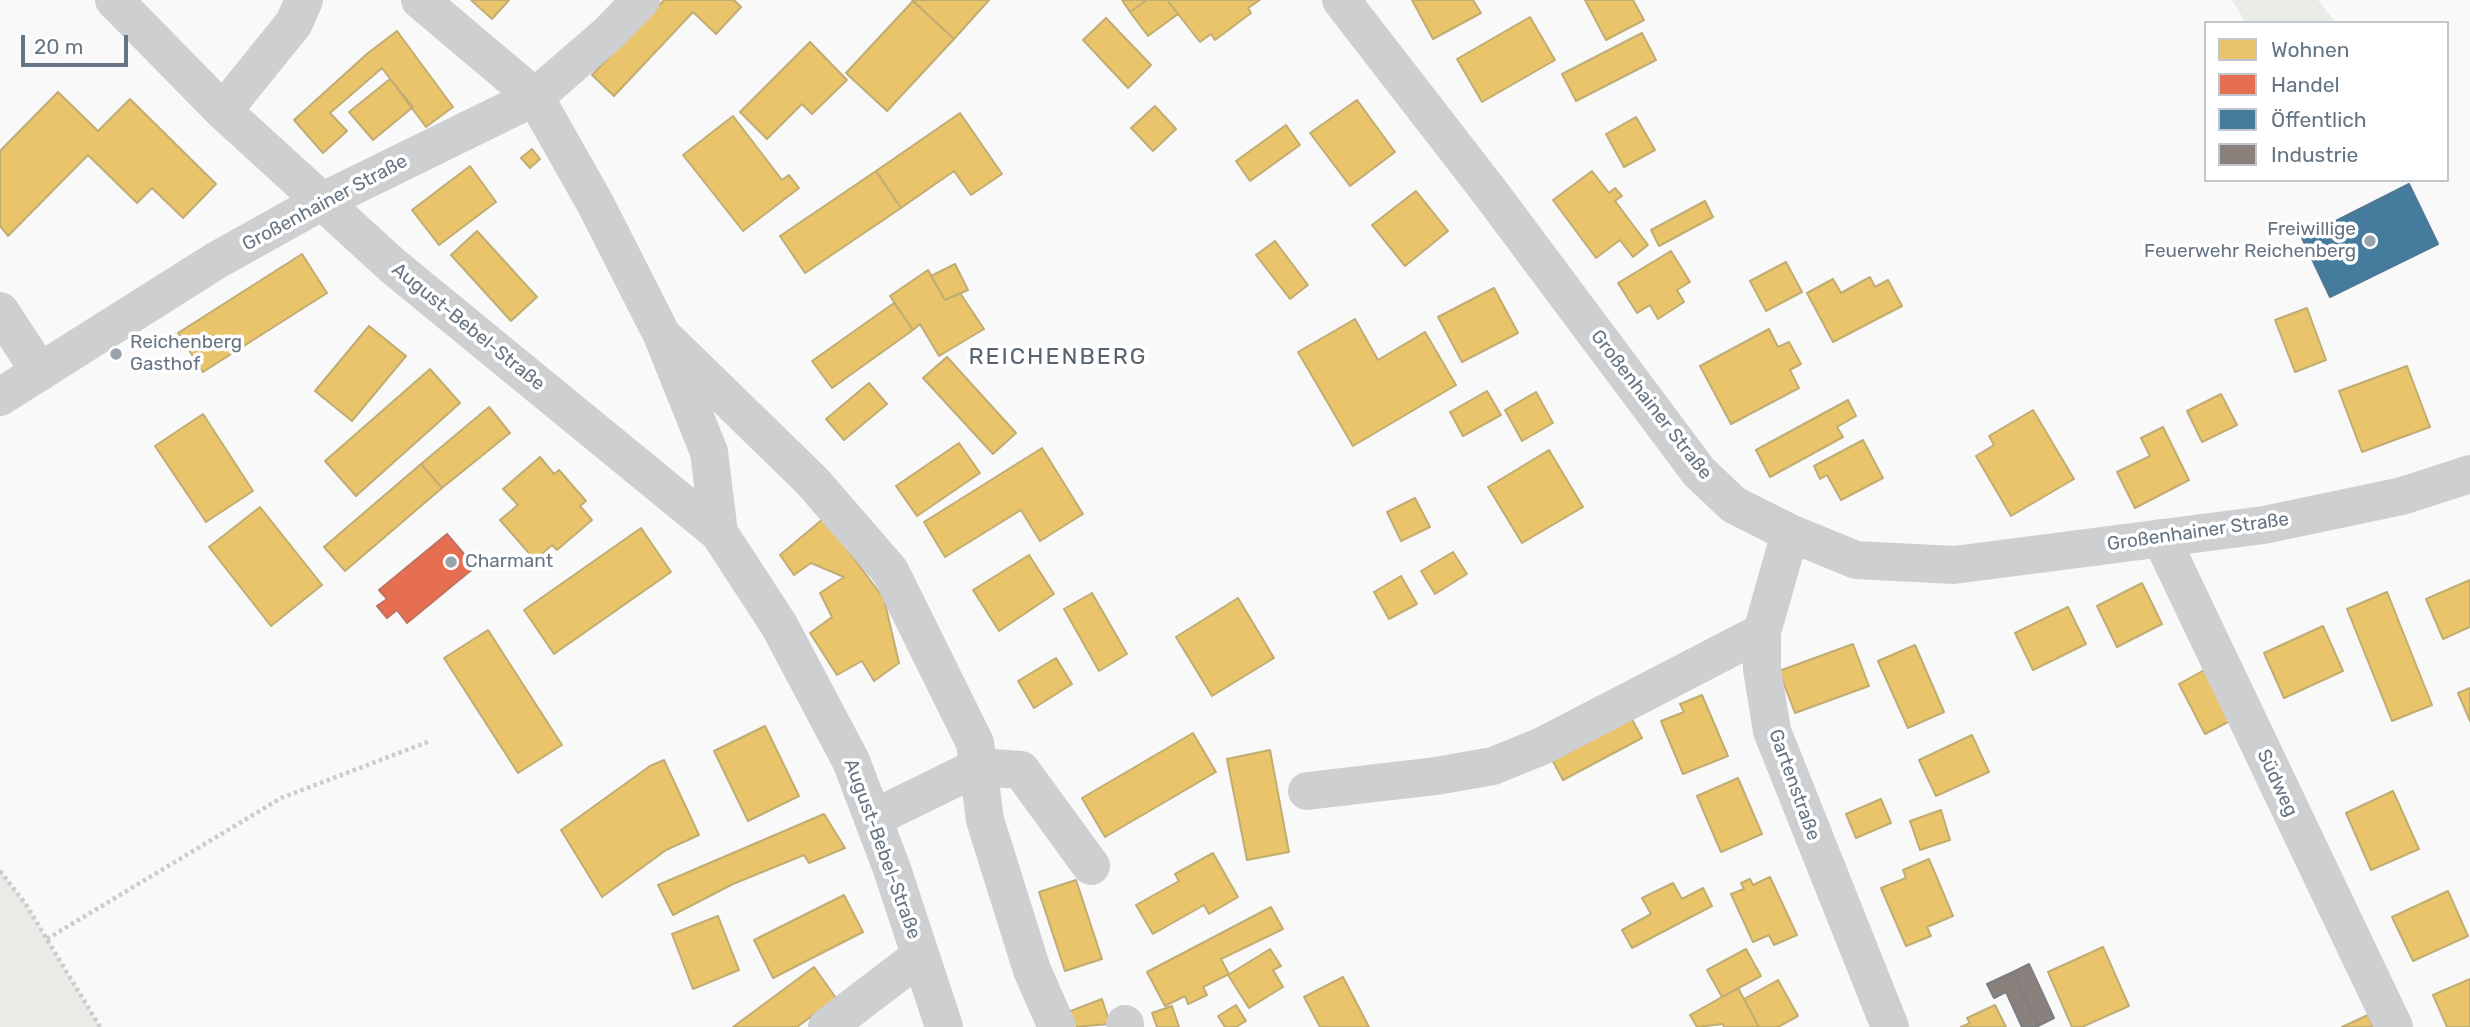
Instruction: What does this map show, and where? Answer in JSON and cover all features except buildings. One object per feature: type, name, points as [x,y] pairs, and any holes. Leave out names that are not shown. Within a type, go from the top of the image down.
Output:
[{"type":"street","name":"August-Bebel-Straße","points":[[114,0],[223,111],[393,266],[719,533],[779,625],[851,761],[874,818],[944,1027]]},
{"type":"street","points":[[223,111],[294,23],[304,0]]},
{"type":"street","name":"August-Bebel-Straße","points":[[420,0],[535,97],[595,203],[662,335],[709,452],[719,533]]},
{"type":"street","name":"Großenhainer Straße","points":[[0,397],[217,260],[321,202],[535,97],[609,33],[641,0]]},
{"type":"street","name":"Großenhainer Straße","points":[[1341,0],[1481,180],[1699,472],[1734,505],[1790,533],[1856,560],[1954,565],[2301,517],[2402,496],[2470,474]]},
{"type":"street","points":[[0,311],[40,372]]},
{"type":"street","name":"August-Bebel-Straße","points":[[662,335],[812,481],[890,571],[975,743],[985,820],[1032,970],[1057,1027]]},
{"type":"street","name":"Gartenstraße","points":[[1790,533],[1762,632],[1762,669],[1772,731],[1890,1027]]},
{"type":"street","name":"Südweg","points":[[2161,538],[2393,1027]]},
{"type":"street","points":[[1307,791],[1436,776],[1493,766],[1542,746],[1762,632]]},
{"type":"street","points":[[874,818],[978,767],[1021,770],[1091,866]]},
{"type":"street","points":[[827,1027],[920,956]]},
{"type":"path","points":[[47,939],[281,798],[430,741]]},
{"type":"path","points":[[0,871],[25,903],[100,1027]]},
{"type":"shaded area","points":[[2232,0],[2318,0],[2334,21],[2245,21]]},
{"type":"shaded area","points":[[0,871],[25,903],[100,1027],[0,1027]]},
{"type":"place","name":"Freiwillige Feuerwehr Reichenberg","points":[[2370,241]]},
{"type":"place","name":"Reichenberg Gasthof","points":[[116,354]]},
{"type":"place","name":"Charmant","points":[[451,562]]},
{"type":"district","name":"REICHENBERG","points":[[1058,357]]}]
